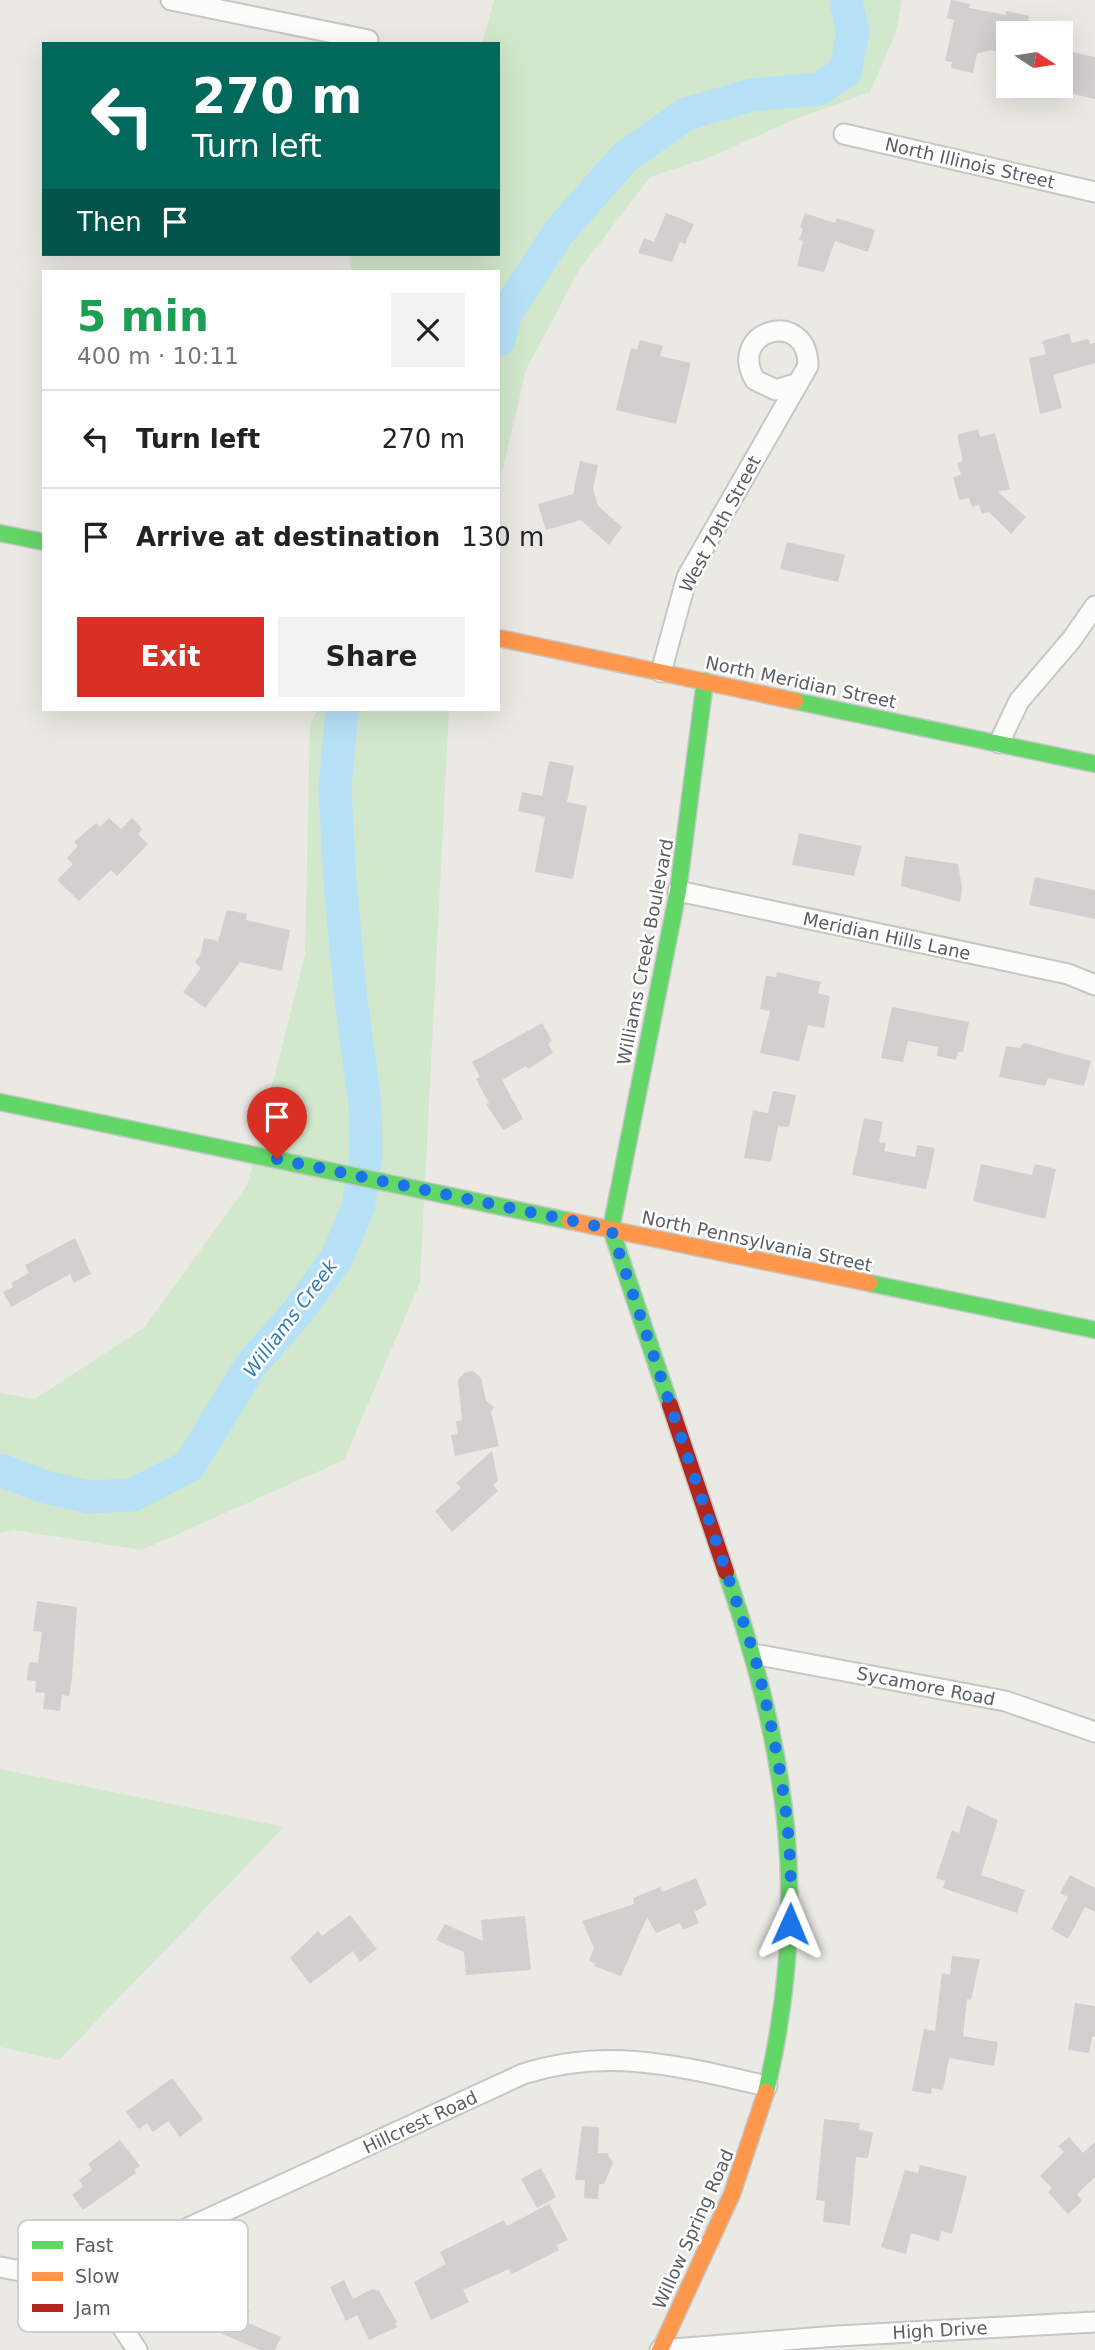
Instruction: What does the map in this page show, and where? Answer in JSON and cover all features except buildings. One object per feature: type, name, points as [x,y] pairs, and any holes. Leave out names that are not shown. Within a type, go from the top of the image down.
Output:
[{"type":"street","points":[[171,0],[368,40]]},
{"type":"street","name":"North Illinois Street","points":[[845,134],[1095,192]]},
{"type":"street","name":"West 79th Street","points":[[661,672],[687,577],[798,383]]},
{"type":"street","points":[[0,533],[42,542]]},
{"type":"street","points":[[999,743],[1019,701],[1072,639],[1095,606]]},
{"type":"street","name":"North Meridian Street","points":[[500,638],[1095,764]]},
{"type":"street","name":"Williams Creek Boulevard","points":[[611,1229],[678,891],[698,753],[705,681]]},
{"type":"street","name":"Meridian Hills Lane","points":[[678,891],[1068,974],[1095,985]]},
{"type":"street","name":"North Pennsylvania Street","points":[[0,1102],[1095,1331]]},
{"type":"street","name":"Willow Spring Road","points":[[611,1229],[754,1654],[779,1763],[791,1871],[789,1944],[783,2011],[752,2140],[729,2204],[660,2350]]},
{"type":"street","name":"Sycamore Road","points":[[754,1654],[1005,1701],[1095,1732]]},
{"type":"street","name":"Hillcrest Road","points":[[205,2220],[523,2074],[553,2064],[598,2059],[629,2060],[767,2085]]},
{"type":"street","points":[[0,2267],[18,2270]]},
{"type":"street","name":"High Drive","points":[[660,2350],[809,2338],[1095,2322]]},
{"type":"street","points":[[125,2332],[137,2350]]},
{"type":"green space","points":[[494,0],[902,0],[896,32],[870,92],[793,120],[713,156],[650,177],[579,270],[526,370],[500,481],[500,270],[351,270],[349,256],[500,256],[500,42],[483,42]]},
{"type":"green space","points":[[317,711],[449,711],[420,1282],[344,1460],[142,1550],[14,1530],[0,1533],[0,1393],[35,1399],[145,1327],[247,1185],[305,954],[310,724]]},
{"type":"green space","points":[[0,1769],[284,1827],[59,2060],[0,2047]]},
{"type":"waterway","name":"Williams Creek","points":[[500,336],[505,315],[558,233],[625,157],[686,114],[751,95],[819,89],[845,72],[853,33],[846,0]]},
{"type":"waterway","name":"Williams Creek","points":[[0,1470],[45,1487],[89,1497],[132,1495],[189,1466],[251,1365],[299,1310],[336,1259],[358,1208],[366,1156],[365,1105],[350,991],[340,882],[335,789],[342,711]]},
{"type":"traffic: fast","points":[[0,533],[42,542]]},
{"type":"traffic: fast","points":[[670,1405],[611,1229],[678,891],[705,681]]},
{"type":"traffic: fast","points":[[795,701],[1095,764]]},
{"type":"traffic: fast","points":[[0,1102],[570,1221]]},
{"type":"traffic: fast","points":[[869,1283],[1095,1330]]},
{"type":"traffic: fast","points":[[726,1572],[765,1703],[778,1766],[786,1829],[789,1892],[787,1956],[780,2023],[766,2092]]},
{"type":"traffic: slow","points":[[500,638],[795,701]]},
{"type":"traffic: slow","points":[[570,1221],[869,1283]]},
{"type":"traffic: slow","points":[[660,2350],[732,2194],[766,2092]]},
{"type":"traffic: jam","points":[[670,1405],[726,1572]]},
{"type":"route","points":[[277,1159],[611,1229],[754,1654],[770,1716],[786,1802],[790,1841],[790,1924]]}]
